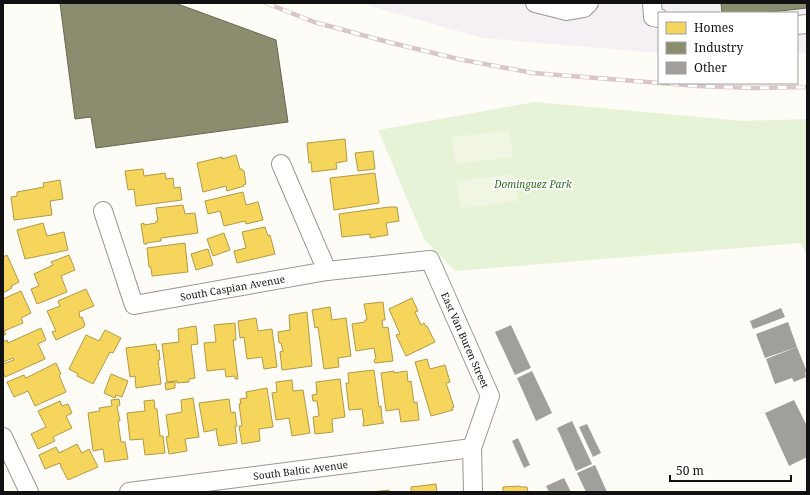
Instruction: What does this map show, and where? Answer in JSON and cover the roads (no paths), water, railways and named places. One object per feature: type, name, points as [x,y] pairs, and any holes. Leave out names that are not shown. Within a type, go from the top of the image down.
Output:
[{"type":"street","points":[[534,3],[567,11],[584,8],[589,3]]},
{"type":"street","points":[[652,3],[653,17],[658,18]]},
{"type":"street","points":[[281,164],[327,271]]},
{"type":"street","name":"South Caspian Avenue","points":[[103,211],[134,305],[327,271],[430,260]]},
{"type":"street","name":"East Van Buren Street","points":[[430,260],[490,396],[472,448],[473,492]]},
{"type":"street","points":[[3,437],[29,492]]},
{"type":"street","name":"South Baltic Avenue","points":[[129,492],[472,448]]},
{"type":"railway","points":[[266,3],[314,22],[458,59],[533,73],[658,83]]},
{"type":"railway","points":[[673,84],[755,88],[807,87]]},
{"type":"park label","name":"Dominguez Park","points":[[533,184]]}]
